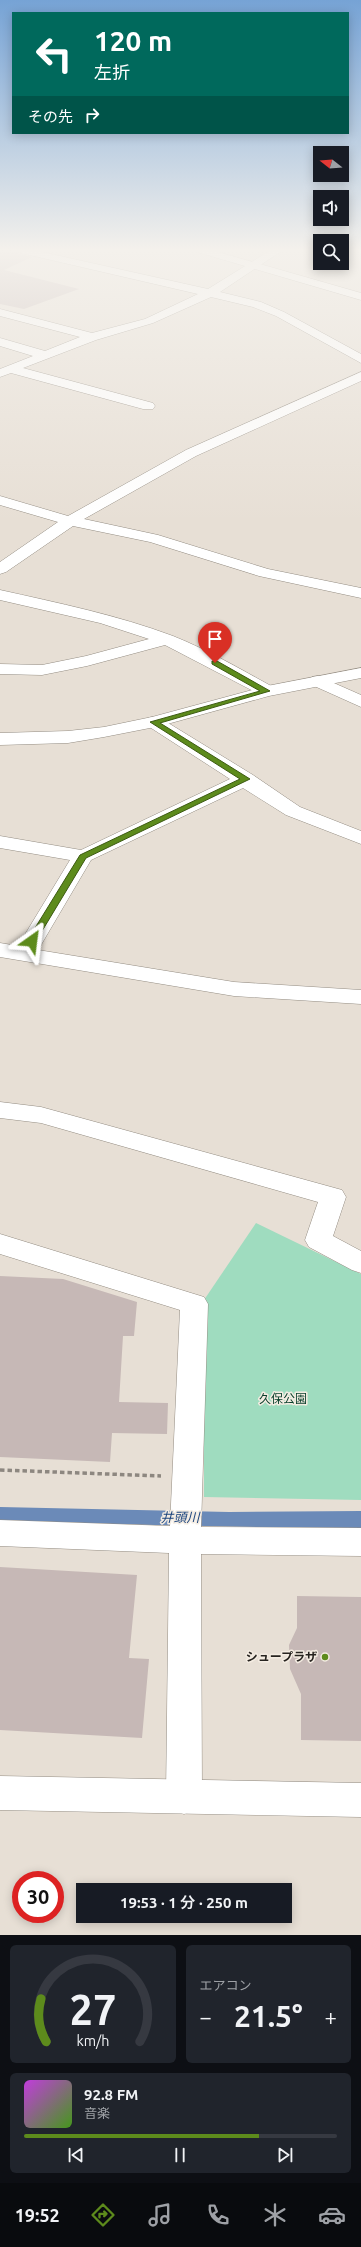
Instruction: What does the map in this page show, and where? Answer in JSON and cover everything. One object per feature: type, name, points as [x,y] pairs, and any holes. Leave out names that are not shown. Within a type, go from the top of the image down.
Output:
[{"type":"street","points":[[6,371],[44,354],[83,340]]},
{"type":"street","points":[[326,340],[361,359]]},
{"type":"street","points":[[0,342],[44,354]]},
{"type":"street","points":[[6,371],[148,406]]},
{"type":"street","points":[[0,569],[70,521],[191,453],[361,376]]},
{"type":"street","points":[[0,500],[70,521],[153,538],[265,574],[361,593]]},
{"type":"street","points":[[0,595],[70,611],[166,640],[215,663],[267,691]]},
{"type":"street","points":[[0,669],[42,670],[87,661],[166,640]]},
{"type":"street","points":[[0,739],[68,737],[154,722],[267,691],[361,673]]},
{"type":"street","points":[[318,681],[361,702]]},
{"type":"street","points":[[154,722],[246,779],[293,811],[354,835],[361,820]]},
{"type":"street","points":[[24,953],[83,856],[246,779]]},
{"type":"street","points":[[0,842],[83,856]]},
{"type":"street","points":[[0,950],[234,988],[361,997]]},
{"type":"street","points":[[0,1110],[41,1115],[333,1197],[318,1240],[361,1263]]},
{"type":"street","points":[[0,1244],[194,1304],[185,1540],[184,1797]]},
{"type":"street","points":[[0,1533],[185,1540],[361,1542]]},
{"type":"street","points":[[0,1793],[361,1800]]},
{"type":"path","points":[[0,1470],[170,1476]]},
{"type":"green space","name":"久保公園","points":[[256,1223],[361,1274],[361,1500],[204,1497],[204,1300]]},
{"type":"water","name":"井頭川","points":[[0,1507],[229,1512],[361,1511],[361,1529],[0,1522]]},
{"type":"building","points":[[0,1276],[63,1279],[137,1302],[134,1336],[123,1336],[119,1402],[168,1403],[167,1434],[112,1433],[110,1462],[0,1457]]},
{"type":"building","points":[[0,1567],[137,1575],[129,1658],[149,1659],[142,1738],[0,1730]]},
{"type":"building","name":"シュープラザ","points":[[297,1596],[361,1597],[361,1741],[301,1740],[301,1694],[290,1669],[289,1645],[297,1628]]},
{"type":"place","name":"シュープラザ","points":[[325,1657]]},
{"type":"route","points":[[32,941],[83,856],[246,779],[154,722],[267,691],[215,663]]}]
